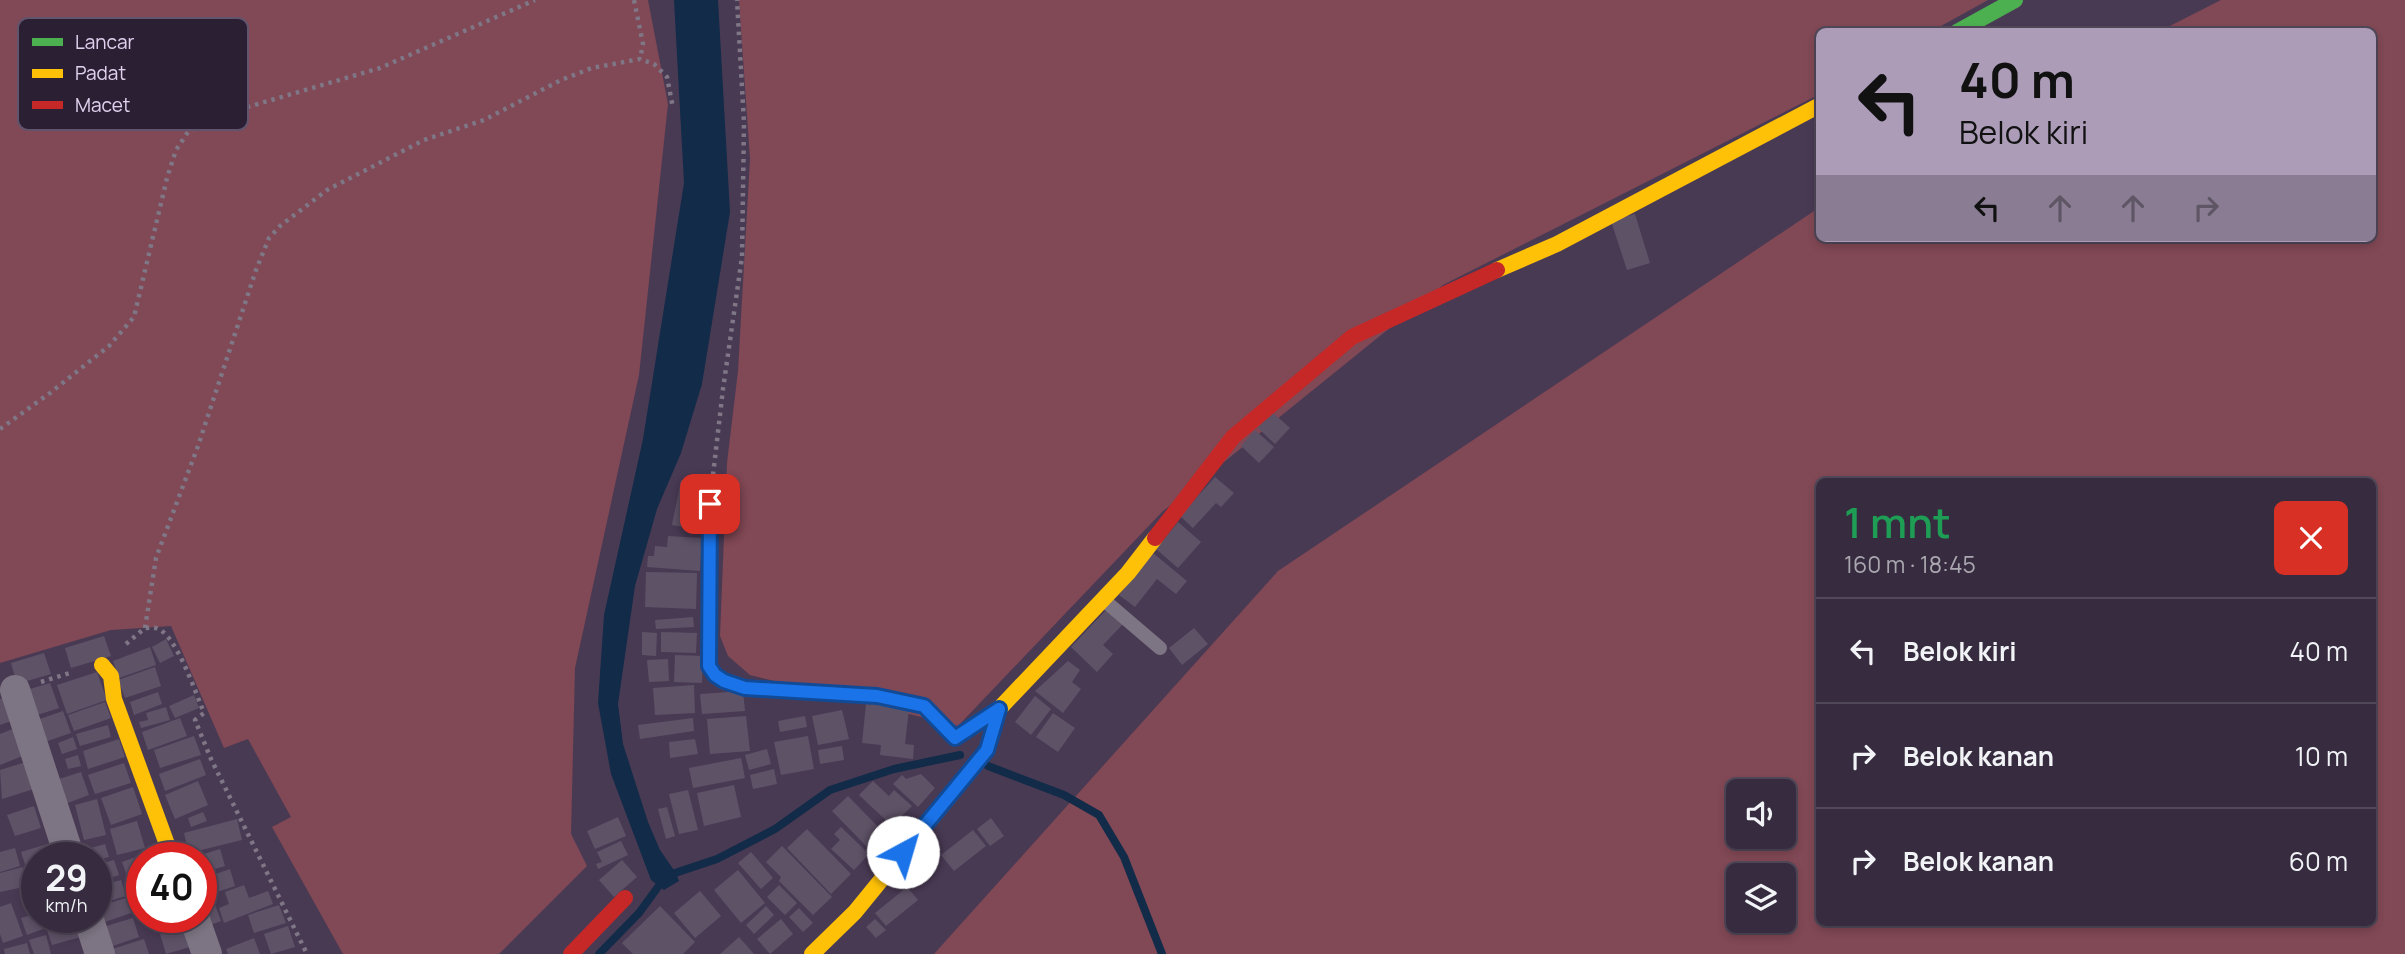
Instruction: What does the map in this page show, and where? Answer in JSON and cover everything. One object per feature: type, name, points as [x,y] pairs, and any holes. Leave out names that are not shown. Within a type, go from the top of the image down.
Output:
[{"type":"street","points":[[1964,28],[2015,0]]},
{"type":"street","points":[[710,504],[709,666],[715,675],[745,688],[877,696],[924,706],[955,738],[999,709],[1104,600],[1136,563],[1233,437],[1352,337],[1557,244],[1816,107]]},
{"type":"street","points":[[102,665],[111,676],[114,699],[166,842]]},
{"type":"street","points":[[15,690],[65,842]]},
{"type":"street","points":[[812,954],[855,912],[987,750],[999,709]]},
{"type":"street","points":[[571,954],[625,898]]},
{"type":"street","points":[[93,933],[100,954]]},
{"type":"street","points":[[196,933],[198,952]]},
{"type":"lane","points":[[1104,600],[1160,648]]},
{"type":"path","points":[[248,107],[380,68],[536,0]]},
{"type":"path","points":[[634,0],[643,44],[640,59]]},
{"type":"path","points":[[710,504],[742,257],[744,123],[737,0]]},
{"type":"path","points":[[15,690],[102,665],[145,628],[156,558],[198,446],[269,238],[280,226],[327,190],[424,140],[484,120],[561,80],[592,68],[640,59],[654,64],[667,77],[673,108]]},
{"type":"path","points":[[0,429],[109,346],[134,317],[166,178],[176,150],[192,130]]},
{"type":"path","points":[[145,628],[157,628],[167,636],[177,651],[205,713],[195,720],[211,760],[307,954]]},
{"type":"shaded area","points":[[0,0],[648,0],[668,104],[639,375],[575,668],[571,834],[587,866],[499,954],[343,954],[272,827],[291,817],[248,739],[224,748],[171,626],[111,630],[0,663]]},
{"type":"shaded area","points":[[739,0],[1988,0],[1937,28],[1816,28],[1816,96],[1443,285],[1162,512],[958,726],[750,675],[728,656],[720,636],[727,463],[738,371],[750,159]]},
{"type":"shaded area","points":[[2221,0],[2405,0],[2405,954],[934,954],[1278,571],[1816,210],[1816,242],[2376,242],[2376,28],[2166,28]]},
{"type":"water","points":[[674,0],[718,0],[730,212],[702,384],[681,453],[657,509],[635,586],[618,704],[623,744],[648,822],[660,850],[679,881],[664,890],[651,880],[611,774],[598,703],[604,615],[643,439],[684,183]]},
{"type":"building","points":[[1635,214],[1650,263],[1627,270],[1611,221]]},
{"type":"building","points":[[1272,412],[1290,428],[1275,444],[1258,428]]},
{"type":"building","points":[[1255,430],[1274,447],[1259,463],[1241,446]]},
{"type":"building","points":[[1215,477],[1234,493],[1221,507],[1216,503],[1193,528],[1180,516]]},
{"type":"building","points":[[681,480],[709,486],[706,504],[688,501],[683,527],[672,525]]},
{"type":"building","points":[[1178,522],[1201,542],[1178,568],[1156,549]]},
{"type":"building","points":[[668,536],[702,538],[700,571],[647,567],[648,556],[654,556],[655,546],[667,547]]},
{"type":"building","points":[[1153,553],[1187,581],[1176,594],[1157,579],[1135,607],[1119,595]]},
{"type":"building","points":[[646,572],[697,573],[696,609],[645,607]]},
{"type":"building","points":[[1108,608],[1124,623],[1103,645],[1113,654],[1097,672],[1071,647]]},
{"type":"building","points":[[693,617],[694,627],[656,629],[655,620]]},
{"type":"building","points":[[1194,628],[1208,644],[1182,665],[1169,648]]},
{"type":"building","points":[[642,632],[657,633],[656,656],[642,655]]},
{"type":"building","points":[[661,632],[697,633],[696,653],[661,652]]},
{"type":"building","points":[[104,636],[111,656],[71,668],[65,648]]},
{"type":"building","points":[[166,639],[174,656],[160,663],[152,647]]},
{"type":"building","points":[[150,647],[156,665],[119,678],[113,661]]},
{"type":"building","points":[[44,653],[51,674],[17,684],[11,663]]},
{"type":"building","points":[[675,655],[703,656],[702,683],[674,682]]},
{"type":"building","points":[[668,659],[669,681],[649,682],[647,660]]},
{"type":"building","points":[[1068,661],[1080,670],[1072,682],[1081,689],[1063,713],[1035,691]]},
{"type":"building","points":[[155,667],[161,686],[125,698],[118,680]]},
{"type":"building","points":[[97,672],[107,700],[67,714],[57,685]]},
{"type":"building","points":[[50,683],[59,708],[28,718],[20,692]]},
{"type":"building","points":[[694,685],[695,713],[655,715],[653,688]]},
{"type":"building","points":[[743,691],[745,711],[702,714],[700,694]]},
{"type":"building","points":[[158,692],[162,704],[134,715],[130,702]]},
{"type":"building","points":[[194,695],[199,708],[175,718],[169,706]]},
{"type":"building","points":[[1035,696],[1051,709],[1031,735],[1015,722]]},
{"type":"building","points":[[6,697],[14,720],[0,725],[0,699]]},
{"type":"building","points":[[105,702],[111,718],[74,731],[68,715]]},
{"type":"building","points":[[866,704],[909,709],[905,744],[914,745],[913,759],[880,755],[881,745],[862,743]]},
{"type":"building","points":[[166,707],[170,720],[141,728],[139,722],[148,720],[146,713]]},
{"type":"building","points":[[842,710],[849,739],[818,745],[812,716]]},
{"type":"building","points":[[63,711],[71,733],[42,743],[34,721]]},
{"type":"building","points":[[1053,713],[1075,728],[1058,752],[1036,737]]},
{"type":"building","points":[[746,716],[750,751],[710,754],[707,719]]},
{"type":"building","points":[[805,716],[807,727],[780,732],[778,721]]},
{"type":"building","points":[[180,718],[187,736],[148,750],[142,732]]},
{"type":"building","points":[[693,718],[694,731],[640,739],[638,725]]},
{"type":"building","points":[[108,725],[111,737],[80,746],[76,734]]},
{"type":"building","points":[[15,728],[25,755],[0,765],[0,734]]},
{"type":"building","points":[[194,736],[201,755],[160,768],[154,750]]},
{"type":"building","points":[[808,736],[814,769],[781,775],[774,742]]},
{"type":"building","points":[[73,737],[77,749],[62,754],[58,743]]},
{"type":"building","points":[[119,739],[125,757],[88,769],[83,751]]},
{"type":"building","points":[[695,739],[698,754],[670,758],[669,742]]},
{"type":"building","points":[[842,746],[844,760],[820,764],[818,750]]},
{"type":"building","points":[[767,749],[771,764],[749,770],[745,755]]},
{"type":"building","points":[[78,755],[81,766],[68,769],[65,759]]},
{"type":"building","points":[[741,758],[745,778],[693,788],[689,768]]},
{"type":"building","points":[[200,759],[206,775],[165,791],[159,774]]},
{"type":"building","points":[[29,761],[37,788],[2,799],[0,770]]},
{"type":"building","points":[[124,763],[131,783],[95,794],[88,775]]},
{"type":"building","points":[[774,769],[777,784],[753,789],[750,775]]},
{"type":"building","points":[[81,772],[89,795],[65,804],[56,780]]},
{"type":"building","points":[[921,774],[935,788],[918,807],[893,784],[902,775],[906,779]]},
{"type":"building","points":[[198,781],[208,805],[175,819],[165,795]]},
{"type":"building","points":[[873,781],[889,796],[894,790],[912,806],[892,826],[859,795]]},
{"type":"building","points":[[734,785],[741,817],[704,826],[697,793]]},
{"type":"building","points":[[133,787],[142,814],[111,825],[101,798]]},
{"type":"building","points":[[688,790],[698,830],[679,834],[669,794]]},
{"type":"building","points":[[848,796],[886,835],[870,850],[832,811]]},
{"type":"building","points":[[97,799],[106,835],[84,840],[75,805]]},
{"type":"building","points":[[34,806],[41,828],[15,836],[7,815]]},
{"type":"building","points":[[667,807],[675,836],[666,839],[658,809]]},
{"type":"building","points":[[203,812],[207,821],[191,827],[188,818]]},
{"type":"building","points":[[618,817],[626,836],[595,849],[587,831]]},
{"type":"building","points":[[991,818],[1004,836],[990,846],[977,829]]},
{"type":"building","points":[[237,819],[242,840],[217,846],[217,842],[186,842],[184,833]]},
{"type":"building","points":[[137,821],[143,842],[126,842],[126,853],[117,855],[110,829]]},
{"type":"building","points":[[841,827],[869,854],[854,870],[831,849],[840,840],[834,834]]},
{"type":"building","points":[[807,829],[851,874],[831,894],[787,848]]},
{"type":"building","points":[[973,830],[986,846],[954,871],[941,855]]},
{"type":"building","points":[[621,841],[628,855],[598,869],[596,864],[602,862],[597,852]]},
{"type":"building","points":[[782,846],[832,897],[813,915],[779,881],[781,877],[766,862]]},
{"type":"building","points":[[15,848],[20,866],[0,872],[0,852]]},
{"type":"building","points":[[220,849],[225,866],[217,868],[217,850]]},
{"type":"building","points":[[751,852],[773,878],[761,889],[738,863]]},
{"type":"building","points":[[622,860],[637,877],[614,897],[599,880]]},
{"type":"building","points":[[112,861],[119,875],[112,877]]},
{"type":"building","points":[[21,868],[21,888],[0,892],[0,873]]},
{"type":"building","points":[[230,869],[235,886],[217,892],[217,873]]},
{"type":"building","points":[[738,870],[765,903],[741,923],[714,890]]},
{"type":"building","points":[[121,880],[126,896],[112,900],[112,883]]},
{"type":"building","points":[[244,885],[249,898],[268,891],[273,904],[224,923],[219,908],[229,904],[225,892]]},
{"type":"building","points":[[779,885],[797,903],[785,915],[767,897]]},
{"type":"building","points":[[907,887],[918,900],[886,926],[875,913]]},
{"type":"building","points":[[700,891],[721,916],[695,938],[674,913]]},
{"type":"building","points":[[126,898],[126,915],[112,920],[112,902]]},
{"type":"building","points":[[11,903],[23,936],[3,943],[0,934],[0,907]]},
{"type":"building","points":[[279,905],[286,923],[254,933],[248,915]]},
{"type":"building","points":[[660,906],[695,942],[683,954],[633,954],[622,943]]},
{"type":"building","points":[[766,906],[774,915],[754,934],[746,925]]},
{"type":"building","points":[[799,908],[813,923],[803,932],[789,917]]},
{"type":"building","points":[[781,919],[793,934],[770,954],[757,939]]},
{"type":"building","points":[[875,919],[886,930],[876,938],[866,927]]},
{"type":"building","points":[[126,920],[126,933],[138,933],[139,937],[110,947],[105,933],[112,933],[112,924]]},
{"type":"building","points":[[288,926],[295,947],[271,954],[264,934]]},
{"type":"building","points":[[48,933],[83,933],[84,936],[52,945]]},
{"type":"building","points":[[160,933],[186,933],[190,947],[166,954]]},
{"type":"building","points":[[46,935],[51,954],[34,954],[29,940]]},
{"type":"building","points":[[739,937],[754,954],[720,954]]},
{"type":"building","points":[[254,938],[260,954],[228,954],[226,949]]},
{"type":"building","points":[[144,939],[149,954],[110,954],[109,950]]},
{"type":"building","points":[[27,943],[30,954],[5,954],[4,949]]},
{"type":"waterway","points":[[599,954],[639,913],[666,876],[717,859],[775,829],[830,790],[894,769],[960,755]]},
{"type":"waterway","points":[[988,766],[1064,795],[1099,815],[1124,857],[1162,954]]},
{"type":"traffic: fast","points":[[1964,28],[2015,0]]},
{"type":"traffic: fast","points":[[710,504],[709,666],[715,675],[745,688],[877,696],[924,706],[955,738],[999,709]]},
{"type":"traffic: slow","points":[[1497,270],[1557,244],[1816,107]]},
{"type":"traffic: slow","points":[[812,954],[855,912],[987,750],[999,709],[1128,573],[1155,538]]},
{"type":"traffic: slow","points":[[102,665],[111,676],[114,699],[166,842]]},
{"type":"traffic: jam","points":[[1155,538],[1233,437],[1352,337],[1497,270]]},
{"type":"traffic: jam","points":[[571,954],[625,898]]},
{"type":"route","points":[[710,504],[709,666],[715,675],[733,686],[745,688],[877,696],[924,706],[955,738],[999,709],[987,750],[903,852]]}]
